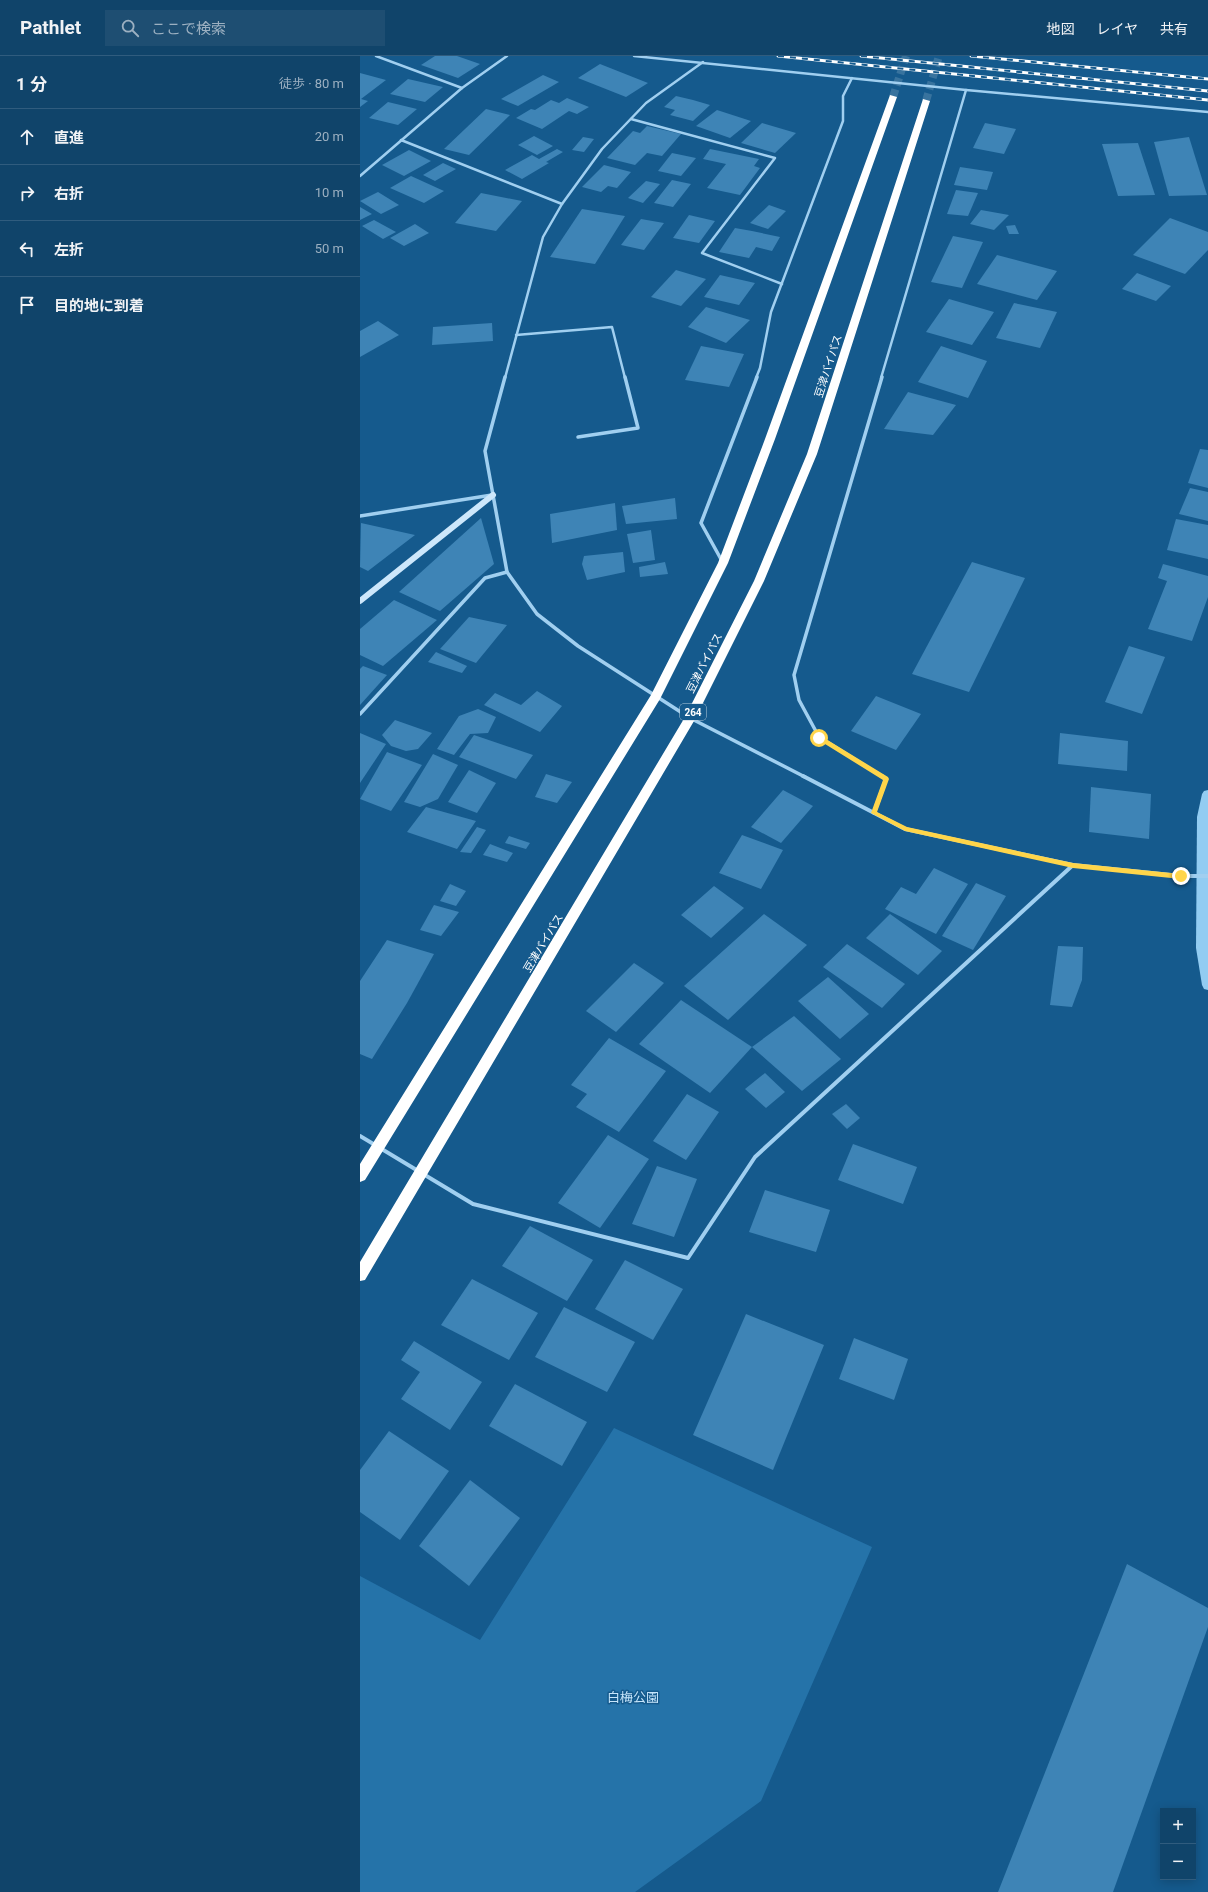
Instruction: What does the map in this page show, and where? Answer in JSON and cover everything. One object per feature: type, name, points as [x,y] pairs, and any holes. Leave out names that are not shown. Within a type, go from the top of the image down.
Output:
[{"type":"highway","points":[[360,1176],[656,696],[723,563],[770,440],[893,96]]},
{"type":"highway","name":"豆津バイパス","points":[[360,1275],[690,718],[759,581],[812,454],[926,101]]},
{"type":"street","points":[[376,56],[462,88]]},
{"type":"street","points":[[360,176],[462,88],[507,56]]},
{"type":"street","points":[[634,56],[966,90],[1208,112]]},
{"type":"street","points":[[703,62],[646,103],[602,149],[562,204],[543,237],[485,451],[507,572],[537,614],[578,646],[690,718],[905,829],[1073,865],[1181,876],[1208,876]]},
{"type":"street","points":[[723,563],[701,523],[760,368],[771,312],[843,121],[843,96],[852,78]]},
{"type":"street","points":[[874,813],[886,779],[819,738],[799,700],[794,675],[966,90]]},
{"type":"street","points":[[631,119],[775,158],[702,253],[782,284]]},
{"type":"street","points":[[401,140],[562,204]]},
{"type":"street","points":[[516,335],[612,327],[638,428],[578,437]]},
{"type":"street","points":[[360,516],[493,495]]},
{"type":"street","points":[[360,601],[493,495]]},
{"type":"street","points":[[360,714],[485,578],[507,572]]},
{"type":"street","points":[[360,1136],[473,1204],[688,1258],[755,1157],[1073,865]]},
{"type":"green space","name":"白梅公園","points":[[614,1428],[872,1547],[761,1801],[635,1892],[360,1892],[360,1576],[480,1640]]},
{"type":"building","points":[[435,56],[457,56],[480,64],[458,78],[421,65]]},
{"type":"building","points":[[600,64],[648,83],[626,97],[578,78]]},
{"type":"building","points":[[360,73],[386,80],[361,99],[368,101],[360,107]]},
{"type":"building","points":[[543,75],[559,82],[518,106],[501,99]]},
{"type":"building","points":[[408,79],[443,87],[425,102],[390,94]]},
{"type":"building","points":[[676,96],[710,105],[693,121],[670,115],[675,110],[664,107]]},
{"type":"building","points":[[567,98],[589,107],[577,114],[569,111],[542,129],[516,118],[531,109],[535,110],[551,100],[559,103]]},
{"type":"building","points":[[388,102],[417,109],[398,125],[369,118]]},
{"type":"building","points":[[486,109],[510,115],[469,155],[444,149]]},
{"type":"building","points":[[717,110],[751,121],[730,138],[696,126]]},
{"type":"building","points":[[762,123],[796,133],[775,153],[741,143]]},
{"type":"building","points":[[985,123],[1016,129],[1004,154],[973,148]]},
{"type":"building","points":[[647,126],[681,134],[662,156],[647,153],[635,165],[607,158],[633,131],[640,133]]},
{"type":"building","points":[[534,136],[553,146],[537,155],[518,145]]},
{"type":"building","points":[[583,137],[594,139],[584,152],[572,150]]},
{"type":"building","points":[[1189,137],[1207,195],[1169,196],[1154,142]]},
{"type":"building","points":[[1138,143],[1155,195],[1118,196],[1102,144]]},
{"type":"building","points":[[557,149],[563,152],[546,162],[549,163],[522,179],[505,170],[532,155],[539,159]]},
{"type":"building","points":[[710,149],[759,159],[754,166],[760,168],[740,195],[707,188],[726,164],[703,159]]},
{"type":"building","points":[[409,150],[431,161],[404,176],[382,165]]},
{"type":"building","points":[[672,153],[696,158],[681,176],[658,171]]},
{"type":"building","points":[[443,163],[456,169],[435,181],[423,175]]},
{"type":"building","points":[[604,165],[631,172],[617,188],[608,186],[601,192],[582,187]]},
{"type":"building","points":[[960,167],[993,172],[987,190],[954,185]]},
{"type":"building","points":[[411,176],[444,191],[424,203],[390,188]]},
{"type":"building","points":[[672,180],[691,184],[673,207],[654,203]]},
{"type":"building","points":[[646,181],[660,184],[643,203],[628,198]]},
{"type":"building","points":[[956,190],[978,193],[968,216],[947,214]]},
{"type":"building","points":[[378,192],[399,205],[381,214],[360,201]]},
{"type":"building","points":[[481,193],[522,201],[496,231],[455,223]]},
{"type":"building","points":[[769,205],[786,211],[768,229],[750,223]]},
{"type":"building","points":[[360,207],[372,214],[360,220]]},
{"type":"building","points":[[582,209],[625,216],[595,264],[550,257]]},
{"type":"building","points":[[981,210],[1009,215],[994,230],[970,224]]},
{"type":"building","points":[[689,215],[715,221],[699,243],[673,238]]},
{"type":"building","points":[[1170,218],[1208,232],[1208,250],[1185,274],[1133,255]]},
{"type":"building","points":[[641,219],[664,223],[644,250],[621,245]]},
{"type":"building","points":[[374,220],[396,232],[383,239],[362,226]]},
{"type":"building","points":[[415,224],[429,233],[404,246],[390,238]]},
{"type":"building","points":[[1015,225],[1019,234],[1009,234],[1006,226]]},
{"type":"building","points":[[735,228],[780,237],[772,251],[756,247],[749,258],[719,252]]},
{"type":"building","points":[[953,236],[983,242],[962,288],[931,282]]},
{"type":"building","points":[[997,255],[1057,271],[1037,300],[977,284]]},
{"type":"building","points":[[676,270],[706,279],[681,306],[651,297]]},
{"type":"building","points":[[1137,273],[1171,286],[1156,301],[1122,289]]},
{"type":"building","points":[[720,275],[755,283],[739,305],[704,297]]},
{"type":"building","points":[[949,299],[994,312],[972,345],[926,332]]},
{"type":"building","points":[[1014,303],[1057,312],[1040,348],[996,338]]},
{"type":"building","points":[[706,307],[750,320],[726,343],[688,327]]},
{"type":"building","points":[[378,321],[399,335],[360,357],[360,331]]},
{"type":"building","points":[[492,323],[493,341],[432,345],[433,327]]},
{"type":"building","points":[[701,346],[744,354],[729,387],[685,380]]},
{"type":"building","points":[[941,346],[987,361],[968,398],[918,382]]},
{"type":"building","points":[[908,392],[956,405],[933,435],[884,429]]},
{"type":"building","points":[[1200,449],[1208,450],[1208,488],[1188,483]]},
{"type":"building","points":[[1190,488],[1208,492],[1208,521],[1179,514]]},
{"type":"building","points":[[675,498],[677,519],[626,524],[622,506]]},
{"type":"building","points":[[615,503],[617,530],[552,543],[550,514]]},
{"type":"building","points":[[481,518],[494,564],[440,611],[399,592]]},
{"type":"building","points":[[1176,519],[1208,525],[1208,559],[1167,550]]},
{"type":"building","points":[[361,523],[415,535],[368,571],[360,567]]},
{"type":"building","points":[[651,530],[655,560],[633,563],[627,534]]},
{"type":"building","points":[[623,552],[625,572],[587,580],[582,564],[584,556]]},
{"type":"building","points":[[665,562],[668,574],[640,577],[639,567]]},
{"type":"building","points":[[972,562],[1025,578],[969,692],[912,674]]},
{"type":"building","points":[[1163,564],[1208,576],[1208,597],[1192,641],[1148,629],[1167,581],[1158,578]]},
{"type":"building","points":[[394,600],[437,620],[383,666],[360,655],[360,629]]},
{"type":"building","points":[[469,617],[507,625],[476,663],[440,649]]},
{"type":"building","points":[[1129,646],[1165,657],[1142,714],[1105,702]]},
{"type":"building","points":[[436,652],[467,666],[462,673],[428,662]]},
{"type":"building","points":[[363,666],[387,675],[360,705],[360,669]]},
{"type":"building","points":[[537,691],[562,706],[540,732],[484,705],[495,693],[521,705]]},
{"type":"building","points":[[876,696],[921,714],[896,750],[851,731]]},
{"type":"building","points":[[478,709],[496,717],[488,733],[470,734],[454,755],[437,749],[459,716]]},
{"type":"building","points":[[395,720],[432,733],[418,749],[406,751],[391,746],[382,735]]},
{"type":"building","points":[[360,733],[386,744],[360,783]]},
{"type":"building","points":[[1060,733],[1128,741],[1127,771],[1058,764]]},
{"type":"building","points":[[474,735],[533,755],[516,779],[459,757]]},
{"type":"building","points":[[387,752],[422,765],[391,811],[360,799]]},
{"type":"building","points":[[433,754],[458,765],[438,799],[420,807],[404,802]]},
{"type":"building","points":[[469,770],[496,783],[477,813],[448,802]]},
{"type":"building","points":[[546,774],[572,782],[557,803],[535,797]]},
{"type":"building","points":[[1091,787],[1151,794],[1149,839],[1089,832]]},
{"type":"building","points":[[783,790],[813,806],[781,843],[751,827]]},
{"type":"building","points":[[426,807],[476,821],[457,849],[407,832]]},
{"type":"building","points":[[477,827],[486,830],[471,853],[460,852]]},
{"type":"building","points":[[742,835],[783,850],[761,889],[719,873]]},
{"type":"building","points":[[509,836],[530,843],[526,849],[505,843]]},
{"type":"building","points":[[490,844],[513,853],[507,862],[483,855]]},
{"type":"building","points":[[934,868],[968,884],[936,934],[885,909],[901,887],[916,894]]},
{"type":"building","points":[[976,883],[1006,896],[973,950],[942,936]]},
{"type":"building","points":[[450,884],[466,891],[456,906],[440,901]]},
{"type":"building","points":[[714,886],[744,908],[711,938],[681,915]]},
{"type":"building","points":[[434,905],[459,912],[441,936],[420,930]]},
{"type":"building","points":[[764,914],[807,945],[728,1020],[684,986]]},
{"type":"building","points":[[890,914],[942,951],[918,975],[866,938]]},
{"type":"building","points":[[387,940],[434,954],[407,1003],[372,1059],[360,1054],[360,981]]},
{"type":"building","points":[[847,944],[905,984],[882,1008],[823,967]]},
{"type":"building","points":[[1058,946],[1083,947],[1082,980],[1072,1007],[1050,1005]]},
{"type":"building","points":[[634,963],[664,983],[616,1032],[586,1011]]},
{"type":"building","points":[[828,977],[869,1014],[840,1039],[798,1001]]},
{"type":"building","points":[[681,1000],[752,1047],[710,1093],[639,1044]]},
{"type":"building","points":[[794,1016],[841,1059],[802,1091],[752,1047]]},
{"type":"building","points":[[609,1038],[666,1071],[619,1132],[576,1107],[587,1094],[571,1085]]},
{"type":"building","points":[[765,1073],[785,1092],[766,1108],[745,1089]]},
{"type":"building","points":[[687,1094],[719,1112],[686,1160],[653,1141]]},
{"type":"building","points":[[846,1104],[860,1118],[847,1129],[832,1114]]},
{"type":"building","points":[[608,1135],[649,1159],[600,1228],[558,1203]]},
{"type":"building","points":[[853,1144],[917,1167],[903,1204],[838,1180]]},
{"type":"building","points":[[657,1166],[697,1179],[674,1237],[632,1224]]},
{"type":"building","points":[[765,1190],[830,1210],[816,1252],[749,1232]]},
{"type":"building","points":[[530,1226],[593,1260],[567,1301],[502,1266]]},
{"type":"building","points":[[625,1260],[683,1289],[653,1340],[595,1309]]},
{"type":"building","points":[[472,1279],[538,1313],[509,1360],[441,1325]]},
{"type":"building","points":[[564,1307],[635,1342],[607,1392],[535,1357]]},
{"type":"building","points":[[746,1314],[824,1345],[773,1470],[693,1435]]},
{"type":"building","points":[[854,1338],[908,1359],[894,1400],[839,1379]]},
{"type":"building","points":[[414,1341],[482,1382],[450,1430],[401,1399],[420,1372],[401,1360]]},
{"type":"building","points":[[515,1384],[587,1422],[562,1466],[489,1426]]},
{"type":"building","points":[[389,1431],[449,1471],[400,1540],[360,1512],[360,1470]]},
{"type":"building","points":[[470,1480],[520,1518],[469,1586],[419,1546]]},
{"type":"building","points":[[1127,1564],[1208,1608],[1208,1627],[1113,1892],[998,1892]]},
{"type":"waterway","points":[[1208,794],[1203,817],[1202,948],[1208,985]]},
{"type":"tunnel","points":[[893,97],[906,56]]},
{"type":"tunnel","points":[[926,101],[939,56]]},
{"type":"railway","points":[[778,56],[1208,100]]},
{"type":"railway","points":[[861,56],[1208,91]]},
{"type":"railway","points":[[971,56],[1208,79]]},
{"type":"route","points":[[819,738],[886,779],[874,813],[905,829],[1073,865],[1181,876]]}]
